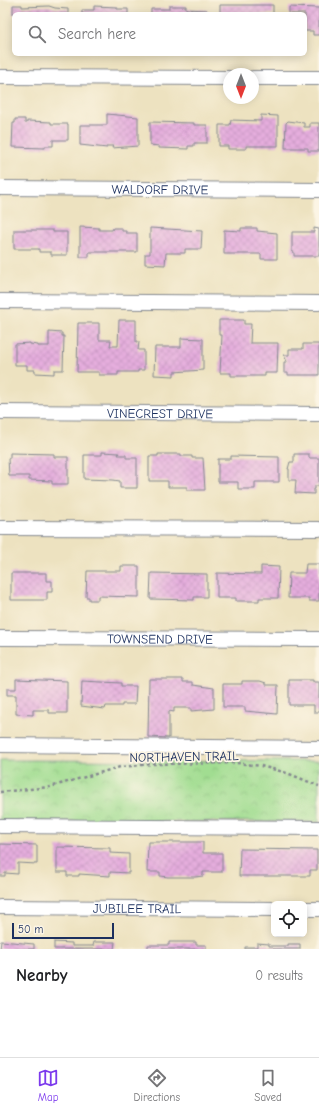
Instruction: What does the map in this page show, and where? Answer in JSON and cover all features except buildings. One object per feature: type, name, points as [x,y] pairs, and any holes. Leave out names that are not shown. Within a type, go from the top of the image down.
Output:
[{"type":"street","points":[[0,77],[223,78]]},
{"type":"street","points":[[259,78],[319,78]]},
{"type":"street","name":"WALDORF DRIVE","points":[[0,188],[319,190]]},
{"type":"street","points":[[0,300],[319,303]]},
{"type":"street","name":"VINECREST DRIVE","points":[[0,412],[319,414]]},
{"type":"street","points":[[0,528],[319,529]]},
{"type":"street","name":"TOWNSEND DRIVE","points":[[0,638],[319,639]]},
{"type":"street","points":[[0,745],[319,748]]},
{"type":"street","points":[[0,826],[319,828]]},
{"type":"street","name":"JUBILEE TRAIL","points":[[0,907],[271,909]]},
{"type":"street","points":[[307,909],[319,909]]},
{"type":"path","name":"NORTHAVEN TRAIL","points":[[0,792],[50,787],[120,768],[153,764],[237,763],[261,766],[287,773],[319,786]]},
{"type":"green space","points":[[0,760],[319,761],[319,822],[0,821]]}]
